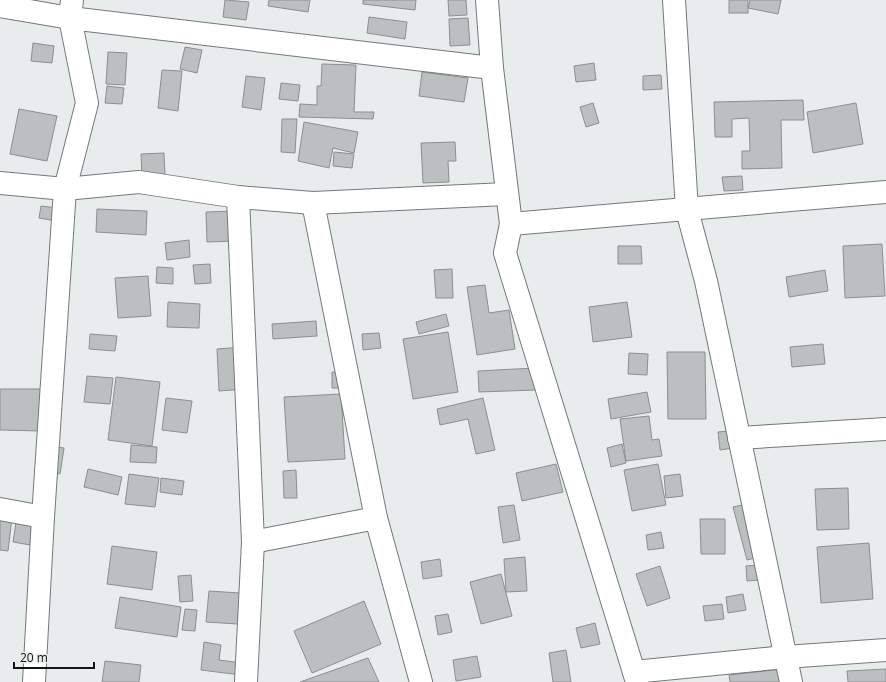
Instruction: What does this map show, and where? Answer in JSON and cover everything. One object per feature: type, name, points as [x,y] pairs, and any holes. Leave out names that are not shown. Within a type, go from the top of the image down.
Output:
[{"type":"street","points":[[487,0],[492,68],[506,194],[511,224],[505,253],[635,677],[785,657],[886,650]]},
{"type":"street","points":[[674,0],[687,210],[706,281],[791,682]]},
{"type":"street","points":[[0,6],[71,9],[492,68]]},
{"type":"street","points":[[34,682],[43,517],[65,189],[87,103],[71,9]]},
{"type":"street","points":[[0,183],[65,189],[139,182],[238,197],[314,203],[506,194]]},
{"type":"street","points":[[511,224],[886,192],[886,185]]},
{"type":"street","points":[[238,197],[253,542],[246,682]]},
{"type":"street","points":[[314,203],[376,518],[421,682]]},
{"type":"street","points":[[739,438],[886,429]]},
{"type":"street","points":[[0,509],[43,517]]},
{"type":"street","points":[[253,542],[376,518]]},
{"type":"building","points":[[225,0],[249,2],[246,20],[223,17]]},
{"type":"building","points":[[269,0],[310,0],[308,12],[268,6]]},
{"type":"building","points":[[363,0],[416,0],[415,10],[363,4]]},
{"type":"building","points":[[448,0],[466,0],[467,15],[449,16]]},
{"type":"building","points":[[729,0],[748,0],[748,13],[729,13]]},
{"type":"building","points":[[750,0],[781,0],[778,14],[748,8]]},
{"type":"building","points":[[369,17],[407,22],[405,39],[367,33]]},
{"type":"building","points":[[468,18],[470,45],[450,46],[449,19]]},
{"type":"building","points":[[33,43],[54,46],[52,63],[31,61]]},
{"type":"building","points":[[185,47],[202,50],[197,73],[180,69]]},
{"type":"building","points":[[108,52],[127,53],[125,85],[106,84]]},
{"type":"building","points":[[594,63],[596,80],[576,82],[574,66]]},
{"type":"building","points":[[322,64],[356,65],[354,112],[374,112],[373,119],[299,117],[300,104],[317,105],[317,86],[321,86]]},
{"type":"building","points":[[162,70],[182,71],[178,111],[158,108]]},
{"type":"building","points":[[422,72],[468,78],[464,102],[419,96]]},
{"type":"building","points":[[661,75],[662,89],[643,90],[643,76]]},
{"type":"building","points":[[246,76],[265,78],[261,110],[242,107]]},
{"type":"building","points":[[281,83],[300,85],[298,101],[279,99]]},
{"type":"building","points":[[107,86],[124,88],[122,104],[105,103]]},
{"type":"building","points":[[803,100],[804,120],[781,120],[782,168],[742,169],[742,151],[750,151],[749,118],[732,119],[732,137],[715,137],[714,102]]},
{"type":"building","points":[[593,103],[599,123],[586,127],[580,107]]},
{"type":"building","points":[[856,103],[863,144],[813,153],[807,112]]},
{"type":"building","points":[[19,109],[57,116],[47,161],[10,154]]},
{"type":"building","points":[[282,119],[297,119],[295,153],[281,152]]},
{"type":"building","points":[[304,122],[358,132],[354,153],[333,148],[329,168],[298,161]]},
{"type":"building","points":[[455,142],[456,161],[448,161],[449,182],[423,183],[421,143]]},
{"type":"building","points":[[334,152],[354,154],[352,168],[333,166]]},
{"type":"building","points":[[164,153],[165,176],[142,177],[141,154]]},
{"type":"building","points":[[742,176],[743,190],[724,191],[722,177]]},
{"type":"building","points":[[41,206],[58,208],[56,221],[39,218]]},
{"type":"building","points":[[97,209],[147,211],[146,235],[96,232]]},
{"type":"building","points":[[236,211],[237,241],[207,242],[206,212]]},
{"type":"building","points":[[189,240],[190,257],[167,260],[165,243]]},
{"type":"building","points":[[882,244],[885,296],[845,298],[843,246]]},
{"type":"building","points":[[618,246],[641,246],[642,264],[618,264]]},
{"type":"building","points":[[210,264],[211,283],[195,284],[193,265]]},
{"type":"building","points":[[157,267],[173,268],[173,284],[156,283]]},
{"type":"building","points":[[452,269],[453,298],[436,298],[434,270]]},
{"type":"building","points":[[825,270],[828,291],[789,297],[786,277]]},
{"type":"building","points":[[148,276],[151,316],[118,318],[115,278]]},
{"type":"building","points":[[485,285],[489,313],[509,310],[515,349],[477,355],[467,287]]},
{"type":"building","points":[[168,302],[200,304],[199,328],[167,327]]},
{"type":"building","points":[[627,302],[632,337],[593,342],[589,307]]},
{"type":"building","points":[[446,314],[449,326],[419,334],[416,322]]},
{"type":"building","points":[[316,321],[317,336],[273,339],[272,324]]},
{"type":"building","points":[[448,332],[458,392],[413,399],[403,339]]},
{"type":"building","points":[[379,333],[381,348],[363,350],[362,334]]},
{"type":"building","points":[[90,334],[117,336],[115,351],[89,349]]},
{"type":"building","points":[[823,344],[825,364],[792,367],[790,347]]},
{"type":"building","points":[[243,347],[245,389],[219,391],[217,349]]},
{"type":"building","points":[[667,352],[705,352],[706,419],[668,419]]},
{"type":"building","points":[[629,353],[648,354],[647,375],[628,374]]},
{"type":"building","points":[[535,368],[536,390],[479,392],[478,371]]},
{"type":"building","points":[[332,372],[348,373],[348,388],[332,388]]},
{"type":"building","points":[[87,376],[113,378],[110,404],[84,402]]},
{"type":"building","points":[[116,377],[160,382],[152,446],[108,440]]},
{"type":"building","points":[[0,389],[41,389],[41,431],[0,430]]},
{"type":"building","points":[[647,392],[651,412],[611,419],[608,399]]},
{"type":"building","points":[[341,394],[345,459],[288,462],[284,397]]},
{"type":"building","points":[[166,398],[192,401],[187,433],[162,430]]},
{"type":"building","points":[[483,398],[495,450],[476,454],[468,419],[440,425],[437,409]]},
{"type":"building","points":[[649,416],[652,440],[659,439],[662,456],[626,461],[620,419]]},
{"type":"building","points":[[738,430],[740,447],[720,450],[718,432]]},
{"type":"building","points":[[622,444],[626,463],[611,467],[607,448]]},
{"type":"building","points":[[131,445],[157,447],[156,463],[130,462]]},
{"type":"building","points":[[48,446],[64,448],[60,474],[44,471]]},
{"type":"building","points":[[556,464],[563,492],[522,501],[516,473]]},
{"type":"building","points":[[658,464],[666,505],[632,511],[624,470]]},
{"type":"building","points":[[88,469],[122,477],[118,495],[84,487]]},
{"type":"building","points":[[296,470],[297,498],[284,498],[283,471]]},
{"type":"building","points":[[129,474],[159,478],[155,507],[125,504]]},
{"type":"building","points":[[680,474],[683,496],[666,498],[664,476]]},
{"type":"building","points":[[161,478],[184,481],[182,495],[160,492]]},
{"type":"building","points":[[848,488],[849,529],[817,530],[815,489]]},
{"type":"building","points":[[755,502],[767,555],[747,560],[733,507]]},
{"type":"building","points":[[514,505],[520,540],[503,543],[498,507]]},
{"type":"building","points":[[0,516],[12,518],[8,551],[0,550]]},
{"type":"building","points":[[700,519],[725,519],[725,554],[701,554]]},
{"type":"building","points":[[16,522],[39,524],[36,546],[13,542]]},
{"type":"building","points":[[661,532],[664,548],[648,550],[646,535]]},
{"type":"building","points":[[869,543],[873,599],[821,603],[817,547]]},
{"type":"building","points":[[112,546],[157,552],[152,590],[107,584]]},
{"type":"building","points":[[525,557],[527,591],[506,592],[504,559]]},
{"type":"building","points":[[440,559],[442,576],[423,579],[421,562]]},
{"type":"building","points":[[770,564],[771,579],[747,581],[746,566]]},
{"type":"building","points":[[660,566],[670,598],[647,606],[636,574]]},
{"type":"building","points":[[501,574],[512,616],[481,624],[470,582]]},
{"type":"building","points":[[191,575],[193,601],[180,602],[178,576]]},
{"type":"building","points":[[209,591],[255,594],[253,625],[206,622]]},
{"type":"building","points":[[743,594],[746,610],[728,613],[726,597]]},
{"type":"building","points":[[120,597],[181,607],[177,637],[115,628]]},
{"type":"building","points":[[364,601],[381,644],[312,673],[294,631]]},
{"type":"building","points":[[722,604],[724,619],[705,621],[703,606]]},
{"type":"building","points":[[185,609],[197,610],[195,631],[182,630]]},
{"type":"building","points":[[448,614],[452,632],[438,635],[435,616]]},
{"type":"building","points":[[595,623],[600,644],[581,648],[576,628]]},
{"type":"building","points":[[204,642],[221,645],[219,660],[250,664],[249,676],[201,670]]},
{"type":"building","points":[[566,650],[571,682],[553,682],[549,653]]},
{"type":"building","points":[[477,656],[481,677],[456,681],[453,660]]},
{"type":"building","points":[[368,658],[379,682],[300,682]]},
{"type":"building","points":[[105,661],[141,665],[139,682],[102,682]]},
{"type":"building","points":[[792,668],[793,682],[730,682],[729,675]]},
{"type":"building","points":[[886,669],[886,682],[848,682],[847,671]]}]
